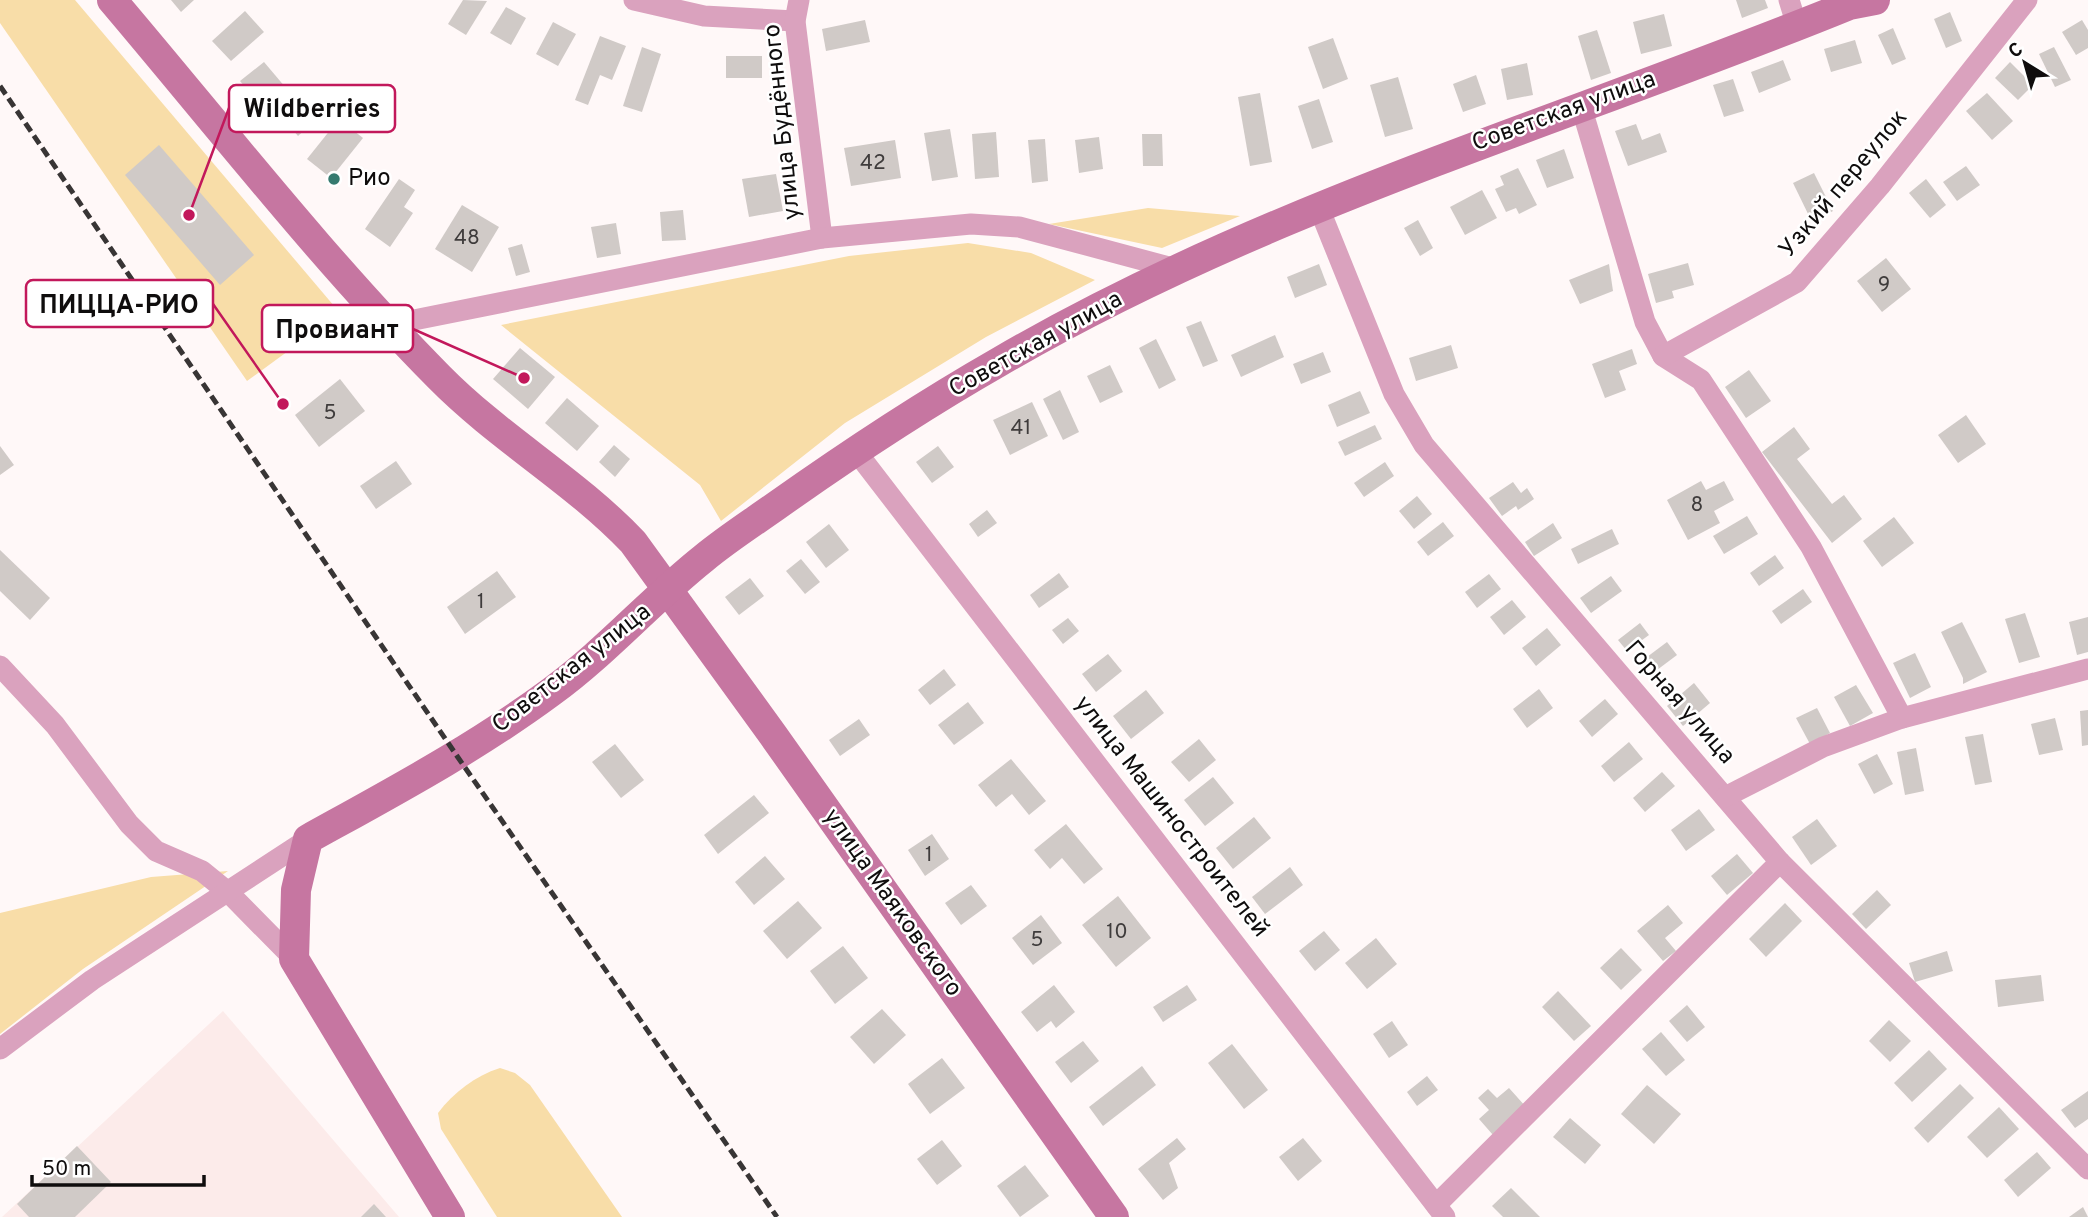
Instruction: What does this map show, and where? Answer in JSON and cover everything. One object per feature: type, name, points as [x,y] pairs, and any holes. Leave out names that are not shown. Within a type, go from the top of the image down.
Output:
[{"type":"main road","name":"улица Маяковского","points":[[113,0],[389,325],[442,380],[505,437],[614,523],[633,542],[781,746],[1114,1217]]},
{"type":"main road","name":"Советская улица","points":[[308,839],[457,756],[488,735],[597,656],[702,559],[855,450],[1002,360],[1180,270],[1319,208],[1581,106],[1793,13],[1875,0]]},
{"type":"main road","points":[[308,839],[296,890],[294,959],[450,1217]]},
{"type":"street","points":[[634,0],[704,16],[795,22]]},
{"type":"street","name":"улица Будённого","points":[[799,0],[795,22],[822,238]]},
{"type":"street","name":"Узкий переулок","points":[[1663,356],[1797,282],[1880,186],[2026,0]]},
{"type":"street","points":[[1581,106],[1645,322],[1663,356],[1701,380],[1811,547],[1902,718]]},
{"type":"street","name":"Горная улица","points":[[1319,208],[1394,394],[1424,445],[1780,862],[2088,1169]]},
{"type":"street","name":"Советская улица","points":[[389,325],[822,238],[971,224],[1020,228],[1180,270]]},
{"type":"street","name":"улица Машиностроителей","points":[[855,450],[1441,1211]]},
{"type":"street","points":[[0,666],[55,724],[129,824],[156,851],[202,871],[229,893],[294,959]]},
{"type":"street","points":[[1725,797],[1823,747],[1902,718],[2088,669]]},
{"type":"street","name":"Советская улица","points":[[0,1049],[93,980],[308,839]]},
{"type":"street","points":[[1441,1211],[1780,862]]},
{"type":"shaded area","points":[[0,0],[75,0],[340,313],[247,381],[0,23]]},
{"type":"shaded area","points":[[1148,208],[1240,216],[1162,248],[1049,224]]},
{"type":"shaded area","points":[[968,243],[1031,253],[1095,280],[986,337],[845,423],[721,521],[700,485],[501,325],[849,256]]},
{"type":"shaded area","points":[[228,871],[83,969],[0,1034],[0,913],[151,877]]},
{"type":"shaded area","points":[[223,1011],[399,1217],[2,1217]]},
{"type":"shaded area","points":[[500,1068],[515,1073],[530,1085],[622,1217],[497,1217],[441,1129],[438,1113],[466,1086],[482,1075]]},
{"type":"building","points":[[171,0],[194,0],[181,12]]},
{"type":"building","points":[[463,0],[487,1],[466,35],[448,24]]},
{"type":"building","points":[[1736,0],[1765,0],[1768,8],[1742,18]]},
{"type":"building","points":[[506,7],[526,18],[511,45],[490,33]]},
{"type":"building","points":[[245,11],[264,32],[231,61],[212,41]]},
{"type":"building","points":[[1950,12],[1962,41],[1946,48],[1934,19]]},
{"type":"building","points":[[1664,14],[1672,46],[1641,54],[1633,22]]},
{"type":"building","points":[[865,20],[870,42],[826,51],[822,29]]},
{"type":"building","points":[[2082,20],[2088,30],[2088,48],[2076,55],[2062,32]]},
{"type":"building","points":[[553,22],[576,34],[558,66],[536,54]]},
{"type":"building","points":[[1893,28],[1906,59],[1892,65],[1878,35]]},
{"type":"building","points":[[1597,30],[1611,73],[1591,80],[1578,36]]},
{"type":"building","points":[[600,36],[626,46],[612,80],[600,75],[588,105],[575,100]]},
{"type":"building","points":[[1333,38],[1348,79],[1323,89],[1308,47]]},
{"type":"building","points":[[1855,40],[1862,63],[1831,72],[1824,49]]},
{"type":"building","points":[[642,47],[661,54],[642,112],[623,106]]},
{"type":"building","points":[[2054,47],[2071,80],[2055,87],[2039,54]]},
{"type":"building","points":[[726,56],[762,56],[762,78],[726,78]]},
{"type":"building","points":[[1783,60],[1791,80],[1759,93],[1751,72]]},
{"type":"building","points":[[264,62],[286,88],[263,108],[240,81]]},
{"type":"building","points":[[2010,62],[2033,85],[2018,100],[1995,78]]},
{"type":"building","points":[[1527,63],[1533,95],[1507,100],[1501,69]]},
{"type":"building","points":[[1476,75],[1486,104],[1463,112],[1453,84]]},
{"type":"building","points":[[1398,77],[1413,129],[1385,137],[1370,85]]},
{"type":"building","points":[[1733,79],[1744,111],[1724,117],[1713,85]]},
{"type":"building","points":[[1260,93],[1272,162],[1250,166],[1238,97]]},
{"type":"building","points":[[1987,93],[2013,121],[1992,140],[1966,111]]},
{"type":"building","points":[[1319,99],[1333,142],[1312,149],[1298,106]]},
{"type":"building","points":[[295,106],[310,125],[298,136],[283,118]]},
{"type":"building","points":[[339,119],[363,138],[331,178],[307,159]]},
{"type":"building","points":[[1636,124],[1642,140],[1660,133],[1667,152],[1628,166],[1615,131]]},
{"type":"building","points":[[950,129],[958,177],[932,181],[924,133]]},
{"type":"building","points":[[996,132],[999,177],[975,179],[972,134]]},
{"type":"building","points":[[1142,134],[1162,134],[1163,166],[1143,166]]},
{"type":"building","points":[[1099,137],[1103,169],[1079,173],[1075,140]]},
{"type":"building","points":[[1045,139],[1048,181],[1032,183],[1028,140]]},
{"type":"building","points":[[895,140],[901,178],[851,186],[844,148]]},
{"type":"building","points":[[159,145],[254,255],[220,285],[125,175]]},
{"type":"building","points":[[1564,149],[1574,178],[1547,188],[1536,160]]},
{"type":"building","points":[[1966,166],[1980,185],[1957,201],[1943,182]]},
{"type":"building","points":[[1518,168],[1537,205],[1519,214],[1516,208],[1506,212],[1495,189],[1504,185],[1500,176]]},
{"type":"building","points":[[1814,173],[1833,211],[1812,222],[1793,183]]},
{"type":"building","points":[[776,174],[783,211],[749,217],[742,179]]},
{"type":"building","points":[[399,179],[415,190],[404,207],[413,213],[390,247],[365,229]]},
{"type":"building","points":[[1926,179],[1946,205],[1930,218],[1909,193]]},
{"type":"building","points":[[1482,190],[1497,218],[1465,235],[1450,207]]},
{"type":"building","points":[[462,205],[499,227],[472,272],[435,249]]},
{"type":"building","points":[[683,210],[686,240],[662,241],[660,212]]},
{"type":"building","points":[[1418,220],[1433,248],[1420,256],[1404,228]]},
{"type":"building","points":[[616,223],[621,254],[597,258],[591,227]]},
{"type":"building","points":[[522,244],[530,272],[516,276],[508,248]]},
{"type":"building","points":[[1886,258],[1911,289],[1882,312],[1857,281]]},
{"type":"building","points":[[1688,263],[1694,285],[1672,291],[1674,298],[1656,303],[1648,274]]},
{"type":"building","points":[[1319,264],[1327,285],[1295,298],[1287,277]]},
{"type":"building","points":[[1609,264],[1613,291],[1580,304],[1569,280]]},
{"type":"building","points":[[1201,321],[1218,361],[1203,367],[1186,327]]},
{"type":"building","points":[[1275,335],[1284,357],[1241,377],[1231,355]]},
{"type":"building","points":[[1156,339],[1176,380],[1159,389],[1139,348]]},
{"type":"building","points":[[1451,345],[1458,368],[1416,381],[1409,358]]},
{"type":"building","points":[[520,348],[555,377],[528,409],[493,379]]},
{"type":"building","points":[[1632,349],[1637,364],[1619,371],[1626,390],[1605,398],[1592,364]]},
{"type":"building","points":[[1323,352],[1331,372],[1301,384],[1293,364]]},
{"type":"building","points":[[1110,365],[1123,392],[1100,403],[1087,376]]},
{"type":"building","points":[[1749,370],[1771,401],[1746,418],[1725,387]]},
{"type":"building","points":[[340,379],[365,411],[319,447],[295,415]]},
{"type":"building","points":[[1060,390],[1079,432],[1063,440],[1043,399]]},
{"type":"building","points":[[1360,391],[1370,413],[1337,427],[1328,405]]},
{"type":"building","points":[[567,398],[599,426],[577,451],[545,423]]},
{"type":"building","points":[[1032,402],[1048,436],[1010,455],[993,420]]},
{"type":"building","points":[[1966,415],[1986,444],[1958,463],[1938,435]]},
{"type":"building","points":[[1375,425],[1382,439],[1345,456],[1338,442]]},
{"type":"building","points":[[1794,427],[1810,449],[1797,459],[1832,504],[1844,495],[1862,519],[1832,543],[1762,452]]},
{"type":"building","points":[[614,445],[630,459],[615,477],[599,462]]},
{"type":"building","points":[[0,446],[14,465],[0,475]]},
{"type":"building","points":[[938,446],[954,467],[932,483],[916,462]]},
{"type":"building","points":[[396,461],[412,484],[376,509],[360,486]]},
{"type":"building","points":[[1385,462],[1394,476],[1364,497],[1354,483]]},
{"type":"building","points":[[1701,481],[1706,490],[1724,481],[1734,500],[1714,511],[1720,523],[1688,540],[1667,500]]},
{"type":"building","points":[[1513,482],[1521,493],[1527,488],[1534,499],[1518,510],[1516,506],[1502,516],[1489,498]]},
{"type":"building","points":[[1417,496],[1432,514],[1414,529],[1399,511]]},
{"type":"building","points":[[987,510],[997,523],[978,537],[969,524]]},
{"type":"building","points":[[1747,516],[1758,534],[1724,554],[1713,536]]},
{"type":"building","points":[[1894,517],[1914,543],[1882,567],[1863,541]]},
{"type":"building","points":[[1443,522],[1454,536],[1428,556],[1417,542]]},
{"type":"building","points":[[1553,523],[1562,538],[1534,556],[1525,542]]},
{"type":"building","points":[[829,524],[849,550],[826,568],[806,542]]},
{"type":"building","points":[[1612,529],[1619,544],[1578,564],[1571,549]]},
{"type":"building","points":[[0,550],[50,598],[30,620],[0,591]]},
{"type":"building","points":[[1775,555],[1784,568],[1759,586],[1750,573]]},
{"type":"building","points":[[801,559],[820,582],[805,594],[786,571]]},
{"type":"building","points":[[497,571],[516,597],[465,634],[447,607]]},
{"type":"building","points":[[1059,573],[1069,587],[1039,608],[1030,595]]},
{"type":"building","points":[[1489,574],[1501,589],[1477,608],[1465,592]]},
{"type":"building","points":[[1611,576],[1622,591],[1591,613],[1580,598]]},
{"type":"building","points":[[750,578],[764,596],[739,615],[725,597]]},
{"type":"building","points":[[1803,589],[1812,602],[1781,624],[1772,611]]},
{"type":"building","points":[[1512,600],[1526,617],[1504,635],[1490,617]]},
{"type":"building","points":[[2025,613],[2040,657],[2019,663],[2005,619]]},
{"type":"building","points":[[2088,617],[2088,652],[2077,655],[2069,622]]},
{"type":"building","points":[[1068,618],[1079,631],[1063,644],[1052,630]]},
{"type":"building","points":[[1962,622],[1987,672],[1963,684],[1963,678],[1941,632]]},
{"type":"building","points":[[1640,623],[1649,635],[1627,651],[1618,640]]},
{"type":"building","points":[[1547,628],[1561,645],[1536,666],[1522,648]]},
{"type":"building","points":[[1667,642],[1677,655],[1657,670],[1647,657]]},
{"type":"building","points":[[1915,653],[1931,687],[1910,698],[1893,663]]},
{"type":"building","points":[[1108,654],[1122,671],[1096,692],[1082,674]]},
{"type":"building","points":[[944,669],[956,685],[930,705],[918,690]]},
{"type":"building","points":[[1694,683],[1710,703],[1683,726],[1667,706]]},
{"type":"building","points":[[1856,685],[1873,713],[1850,726],[1834,697]]},
{"type":"building","points":[[1539,689],[1553,708],[1527,728],[1513,709]]},
{"type":"building","points":[[1146,690],[1164,713],[1131,739],[1113,716]]},
{"type":"building","points":[[1605,699],[1618,714],[1592,737],[1579,721]]},
{"type":"building","points":[[968,702],[984,723],[954,745],[938,725]]},
{"type":"building","points":[[1817,708],[1830,733],[1810,744],[1796,718]]},
{"type":"building","points":[[2088,710],[2088,745],[2082,746],[2080,711]]},
{"type":"building","points":[[2055,718],[2063,750],[2039,755],[2031,724]]},
{"type":"building","points":[[859,719],[870,735],[840,756],[829,740]]},
{"type":"building","points":[[1983,734],[1992,782],[1975,785],[1965,737]]},
{"type":"building","points":[[1199,739],[1216,760],[1189,782],[1171,762]]},
{"type":"building","points":[[1629,742],[1643,759],[1614,782],[1601,766]]},
{"type":"building","points":[[615,744],[644,780],[621,798],[592,762]]},
{"type":"building","points":[[1916,748],[1924,791],[1905,795],[1897,752]]},
{"type":"building","points":[[1877,754],[1893,784],[1874,794],[1858,764]]},
{"type":"building","points":[[1011,759],[1046,801],[1029,815],[1012,794],[996,807],[978,785]]},
{"type":"building","points":[[1662,772],[1675,786],[1645,812],[1633,798]]},
{"type":"building","points":[[1213,777],[1234,803],[1205,826],[1184,800]]},
{"type":"building","points":[[754,795],[769,813],[718,854],[704,835]]},
{"type":"building","points":[[1699,809],[1715,830],[1686,851],[1671,830]]},
{"type":"building","points":[[1254,817],[1271,838],[1233,869],[1216,848]]},
{"type":"building","points":[[1817,819],[1837,846],[1811,865],[1792,837]]},
{"type":"building","points":[[1066,824],[1103,869],[1084,884],[1062,858],[1050,869],[1034,850]]},
{"type":"building","points":[[932,834],[949,859],[925,876],[908,850]]},
{"type":"building","points":[[1737,854],[1753,873],[1727,895],[1711,876]]},
{"type":"building","points":[[765,856],[785,879],[754,905],[735,882]]},
{"type":"building","points":[[1290,867],[1303,885],[1265,914],[1252,897]]},
{"type":"building","points":[[971,885],[987,906],[961,925],[945,903]]},
{"type":"building","points":[[1877,890],[1891,905],[1866,929],[1852,914]]},
{"type":"building","points":[[1118,896],[1151,938],[1116,967],[1082,925]]},
{"type":"building","points":[[798,901],[822,928],[787,959],[763,931]]},
{"type":"building","points":[[1785,903],[1802,921],[1766,957],[1749,939]]},
{"type":"building","points":[[1668,905],[1683,923],[1665,938],[1676,951],[1663,961],[1637,931]]},
{"type":"building","points":[[1041,915],[1062,943],[1033,965],[1012,938]]},
{"type":"building","points":[[1324,931],[1340,950],[1315,971],[1299,951]]},
{"type":"building","points":[[1376,938],[1397,964],[1367,989],[1345,963]]},
{"type":"building","points":[[843,946],[868,978],[835,1004],[810,971]]},
{"type":"building","points":[[1621,948],[1642,970],[1621,990],[1600,968]]},
{"type":"building","points":[[1947,951],[1953,971],[1915,982],[1909,963]]},
{"type":"building","points":[[2041,975],[2044,1001],[1998,1007],[1995,980]]},
{"type":"building","points":[[1054,985],[1075,1012],[1056,1028],[1051,1021],[1037,1032],[1021,1012]]},
{"type":"building","points":[[1187,985],[1197,1000],[1163,1022],[1153,1007]]},
{"type":"building","points":[[1558,991],[1591,1026],[1574,1041],[1542,1007]]},
{"type":"building","points":[[1687,1005],[1705,1027],[1687,1042],[1669,1021]]},
{"type":"building","points":[[882,1009],[906,1035],[874,1064],[850,1037]]},
{"type":"building","points":[[1889,1020],[1911,1041],[1890,1062],[1869,1041]]},
{"type":"building","points":[[1392,1021],[1408,1045],[1389,1058],[1373,1034]]},
{"type":"building","points":[[1661,1032],[1685,1060],[1666,1076],[1642,1049]]},
{"type":"building","points":[[1083,1041],[1099,1061],[1071,1083],[1055,1062]]},
{"type":"building","points":[[1232,1044],[1268,1090],[1244,1109],[1208,1063]]},
{"type":"building","points":[[1929,1050],[1947,1069],[1912,1102],[1894,1083]]},
{"type":"building","points":[[942,1058],[965,1088],[930,1114],[908,1084]]},
{"type":"building","points":[[1142,1066],[1156,1085],[1103,1126],[1089,1107]]},
{"type":"building","points":[[1427,1076],[1438,1090],[1417,1106],[1407,1092]]},
{"type":"building","points":[[1960,1084],[1974,1098],[1928,1143],[1914,1128]]},
{"type":"building","points":[[1647,1085],[1681,1114],[1654,1144],[1621,1114]]},
{"type":"building","points":[[1509,1088],[1526,1107],[1493,1135],[1479,1119],[1489,1110],[1478,1098],[1488,1089],[1497,1098]]},
{"type":"building","points":[[2088,1091],[2088,1119],[2075,1128],[2061,1110]]},
{"type":"building","points":[[1999,1107],[2019,1129],[1987,1158],[1967,1137]]},
{"type":"building","points":[[1570,1118],[1601,1145],[1585,1164],[1553,1137]]},
{"type":"building","points":[[1177,1138],[1186,1149],[1169,1163],[1178,1188],[1163,1200],[1138,1169]]},
{"type":"building","points":[[1303,1138],[1322,1161],[1298,1181],[1279,1157]]},
{"type":"building","points":[[942,1140],[962,1166],[937,1185],[917,1159]]},
{"type":"building","points":[[77,1146],[111,1182],[75,1217],[29,1217],[17,1204]]},
{"type":"building","points":[[2037,1152],[2051,1168],[2018,1197],[2004,1180]]},
{"type":"building","points":[[1025,1165],[1049,1196],[1020,1217],[997,1186]]},
{"type":"building","points":[[1511,1188],[1540,1217],[1503,1217],[1492,1206]]},
{"type":"building","points":[[374,1204],[386,1217],[361,1217]]},
{"type":"building","points":[[2083,1207],[2088,1217],[2069,1217]]},
{"type":"railway","points":[[0,86],[457,756],[777,1217]]},
{"type":"place","name":"Рио","points":[[334,179]]},
{"type":"place","name":"Wildberries","points":[[189,215]]},
{"type":"place","name":"Провиант","points":[[524,378]]},
{"type":"place","name":"ПИЦЦА-РИО","points":[[283,404]]}]
